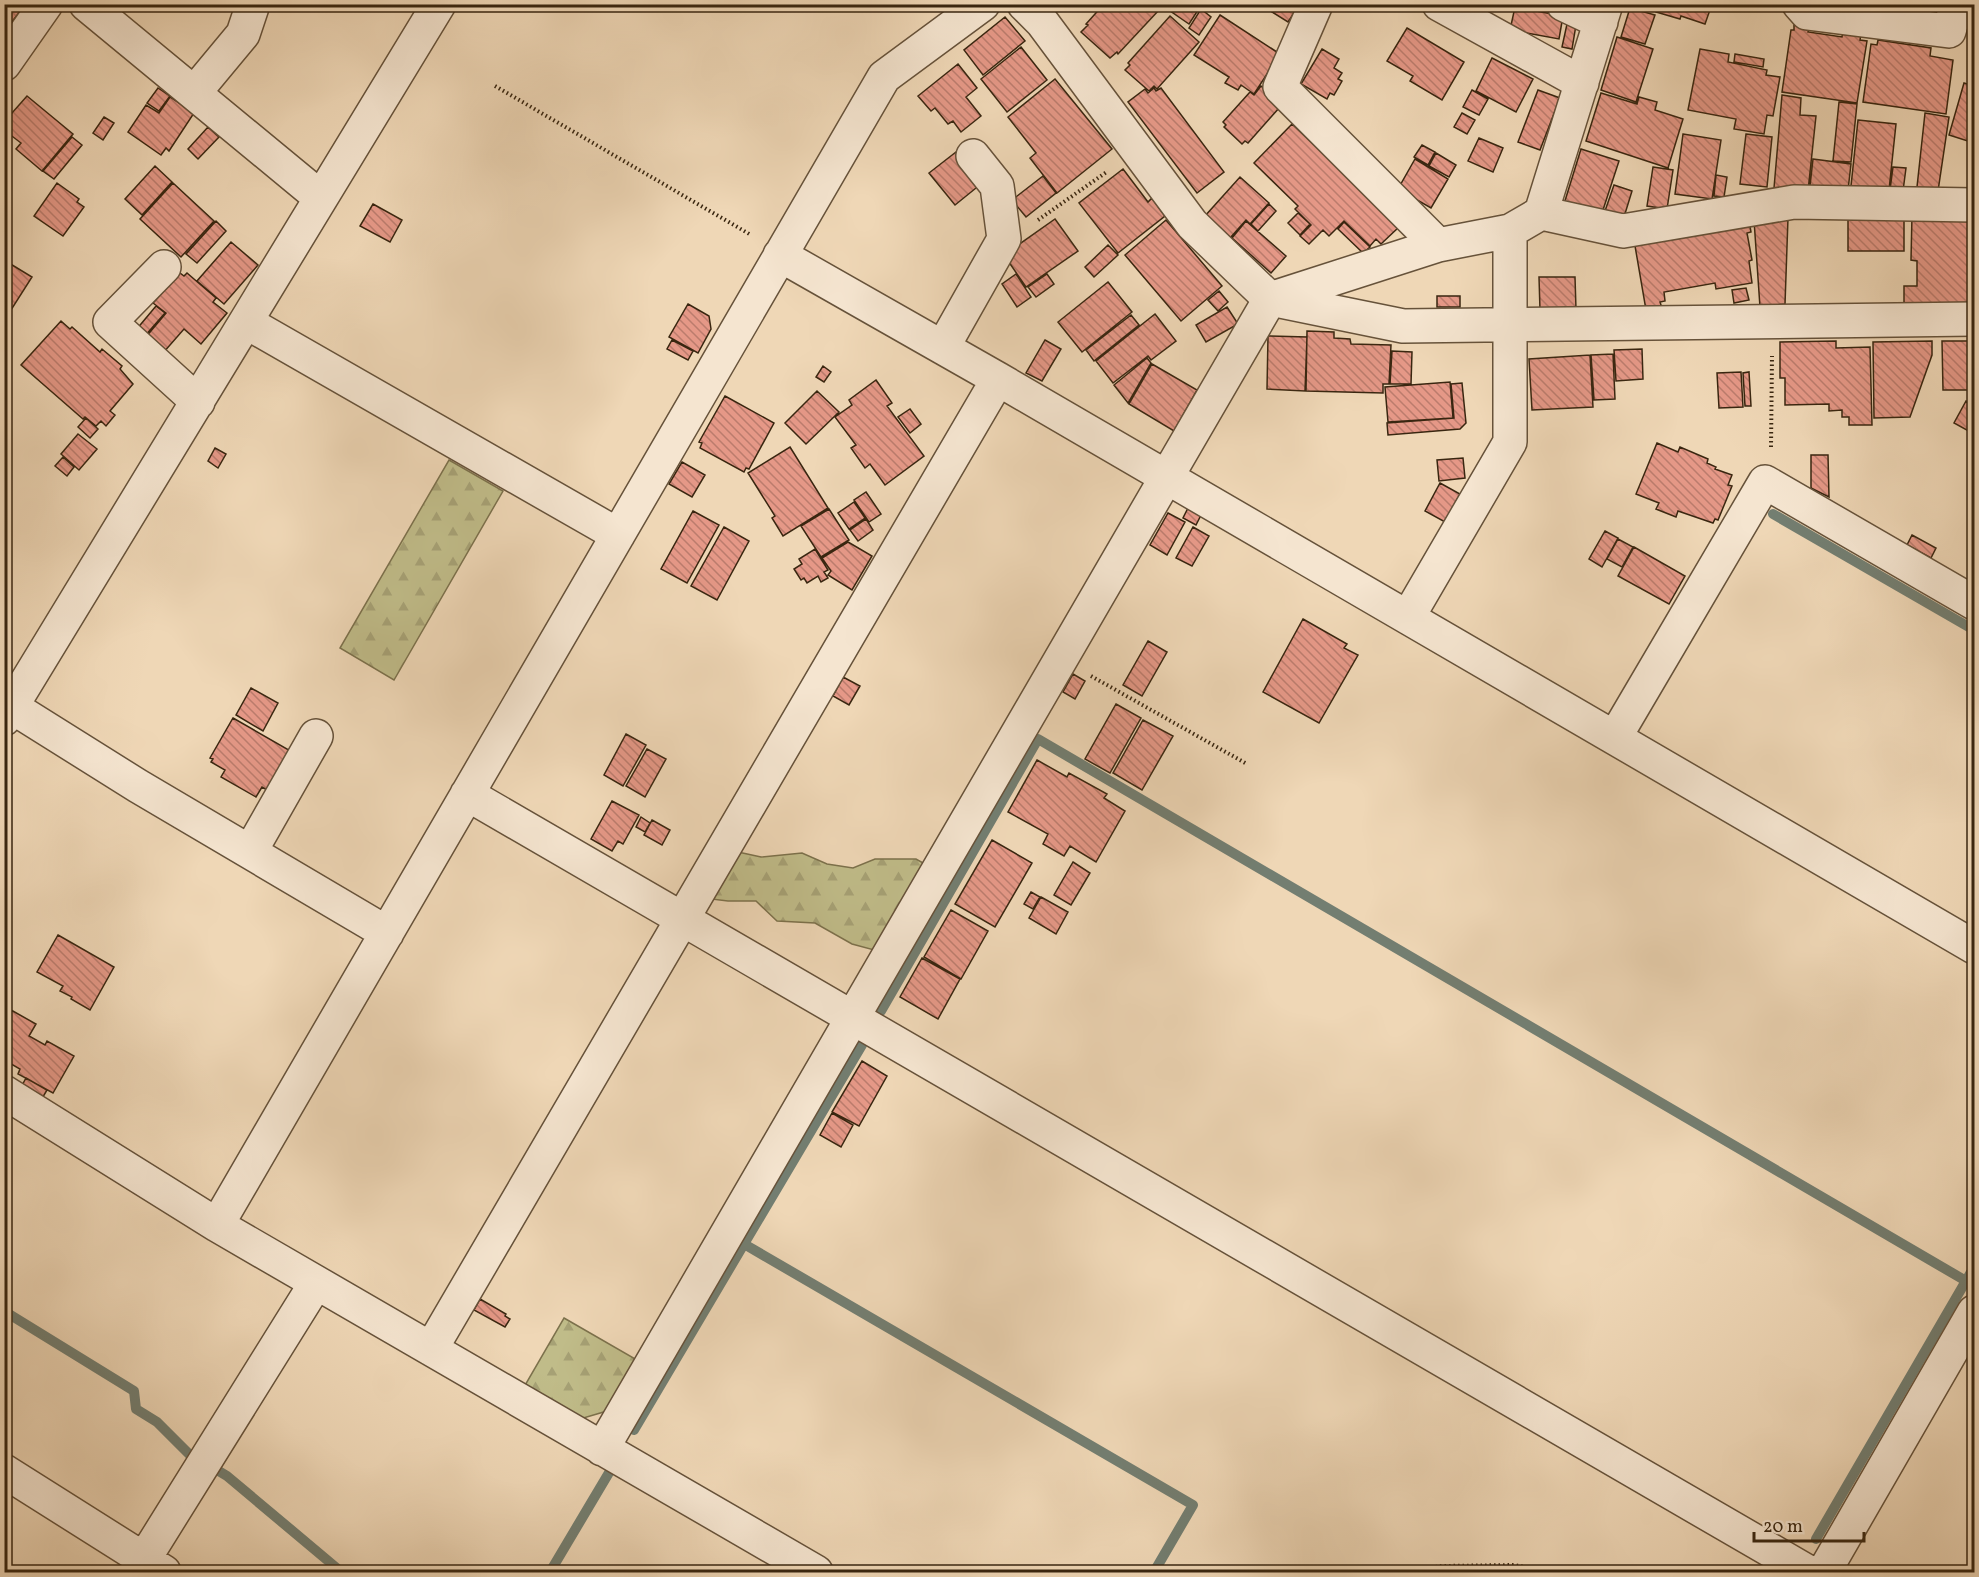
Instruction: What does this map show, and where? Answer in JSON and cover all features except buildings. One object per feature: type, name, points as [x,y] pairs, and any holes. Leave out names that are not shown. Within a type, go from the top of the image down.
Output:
[{"type":"street","points":[[4,64],[46,4]]},
{"type":"street","points":[[86,4],[321,198]]},
{"type":"street","points":[[194,93],[243,34],[253,4]]},
{"type":"street","points":[[387,933],[138,786],[10,700],[198,402],[439,4]]},
{"type":"street","points":[[218,1225],[884,78],[983,4]]},
{"type":"street","points":[[1024,4],[1042,22],[1192,224],[1270,299],[1403,326],[1974,319]]},
{"type":"street","points":[[1316,4],[1280,87],[1438,245]]},
{"type":"street","points":[[1439,4],[1582,83]]},
{"type":"street","points":[[602,1449],[1270,299],[1438,245],[1510,231],[1541,213],[1604,13],[1563,4]]},
{"type":"street","points":[[1799,4],[1807,13],[1949,31],[1957,4]]},
{"type":"street","points":[[943,347],[1004,239],[997,186],[973,156]]},
{"type":"street","points":[[1541,213],[1623,231],[1794,202],[1974,205]]},
{"type":"street","points":[[1408,617],[1510,442],[1510,231]]},
{"type":"street","points":[[781,254],[1974,947]]},
{"type":"street","points":[[164,267],[110,322],[198,402]]},
{"type":"street","points":[[246,322],[618,535]]},
{"type":"street","points":[[431,1349],[998,379]]},
{"type":"street","points":[[1614,737],[1765,482],[1974,603]]},
{"type":"street","points":[[249,852],[316,736]]},
{"type":"street","points":[[467,794],[1808,1572]]},
{"type":"street","points":[[4,1092],[218,1225],[816,1572]]},
{"type":"street","points":[[4,1471],[148,1568],[316,1282]]},
{"type":"street","points":[[1824,1572],[1974,1312]]},
{"type":"path","points":[[495,86],[781,254]]},
{"type":"path","points":[[999,247],[1138,150]]},
{"type":"path","points":[[1771,485],[1772,322]]},
{"type":"path","points":[[1061,659],[1247,764]]},
{"type":"path","points":[[1400,1572],[1442,1566],[1514,1565],[1557,1572]]},
{"type":"green space","points":[[449,460],[503,491],[394,680],[340,648]]},
{"type":"green space","points":[[738,852],[761,857],[802,853],[827,864],[853,868],[875,859],[916,859],[925,864],[874,950],[852,944],[815,923],[777,921],[756,901],[711,899]]},
{"type":"green space","points":[[564,1318],[637,1360],[607,1411],[580,1419],[524,1387]]},
{"type":"waterway","points":[[1773,514],[1974,630]]},
{"type":"waterway","points":[[881,1011],[1038,739],[1966,1281]]},
{"type":"waterway","points":[[744,1244],[862,1045]]},
{"type":"waterway","points":[[634,1430],[744,1244],[1193,1505],[1154,1572]]},
{"type":"waterway","points":[[1816,1539],[1974,1267]]},
{"type":"waterway","points":[[4,1311],[134,1391],[136,1409],[157,1422],[192,1457],[199,1461]]},
{"type":"waterway","points":[[217,1470],[339,1570]]},
{"type":"waterway","points":[[550,1572],[610,1471]]}]
